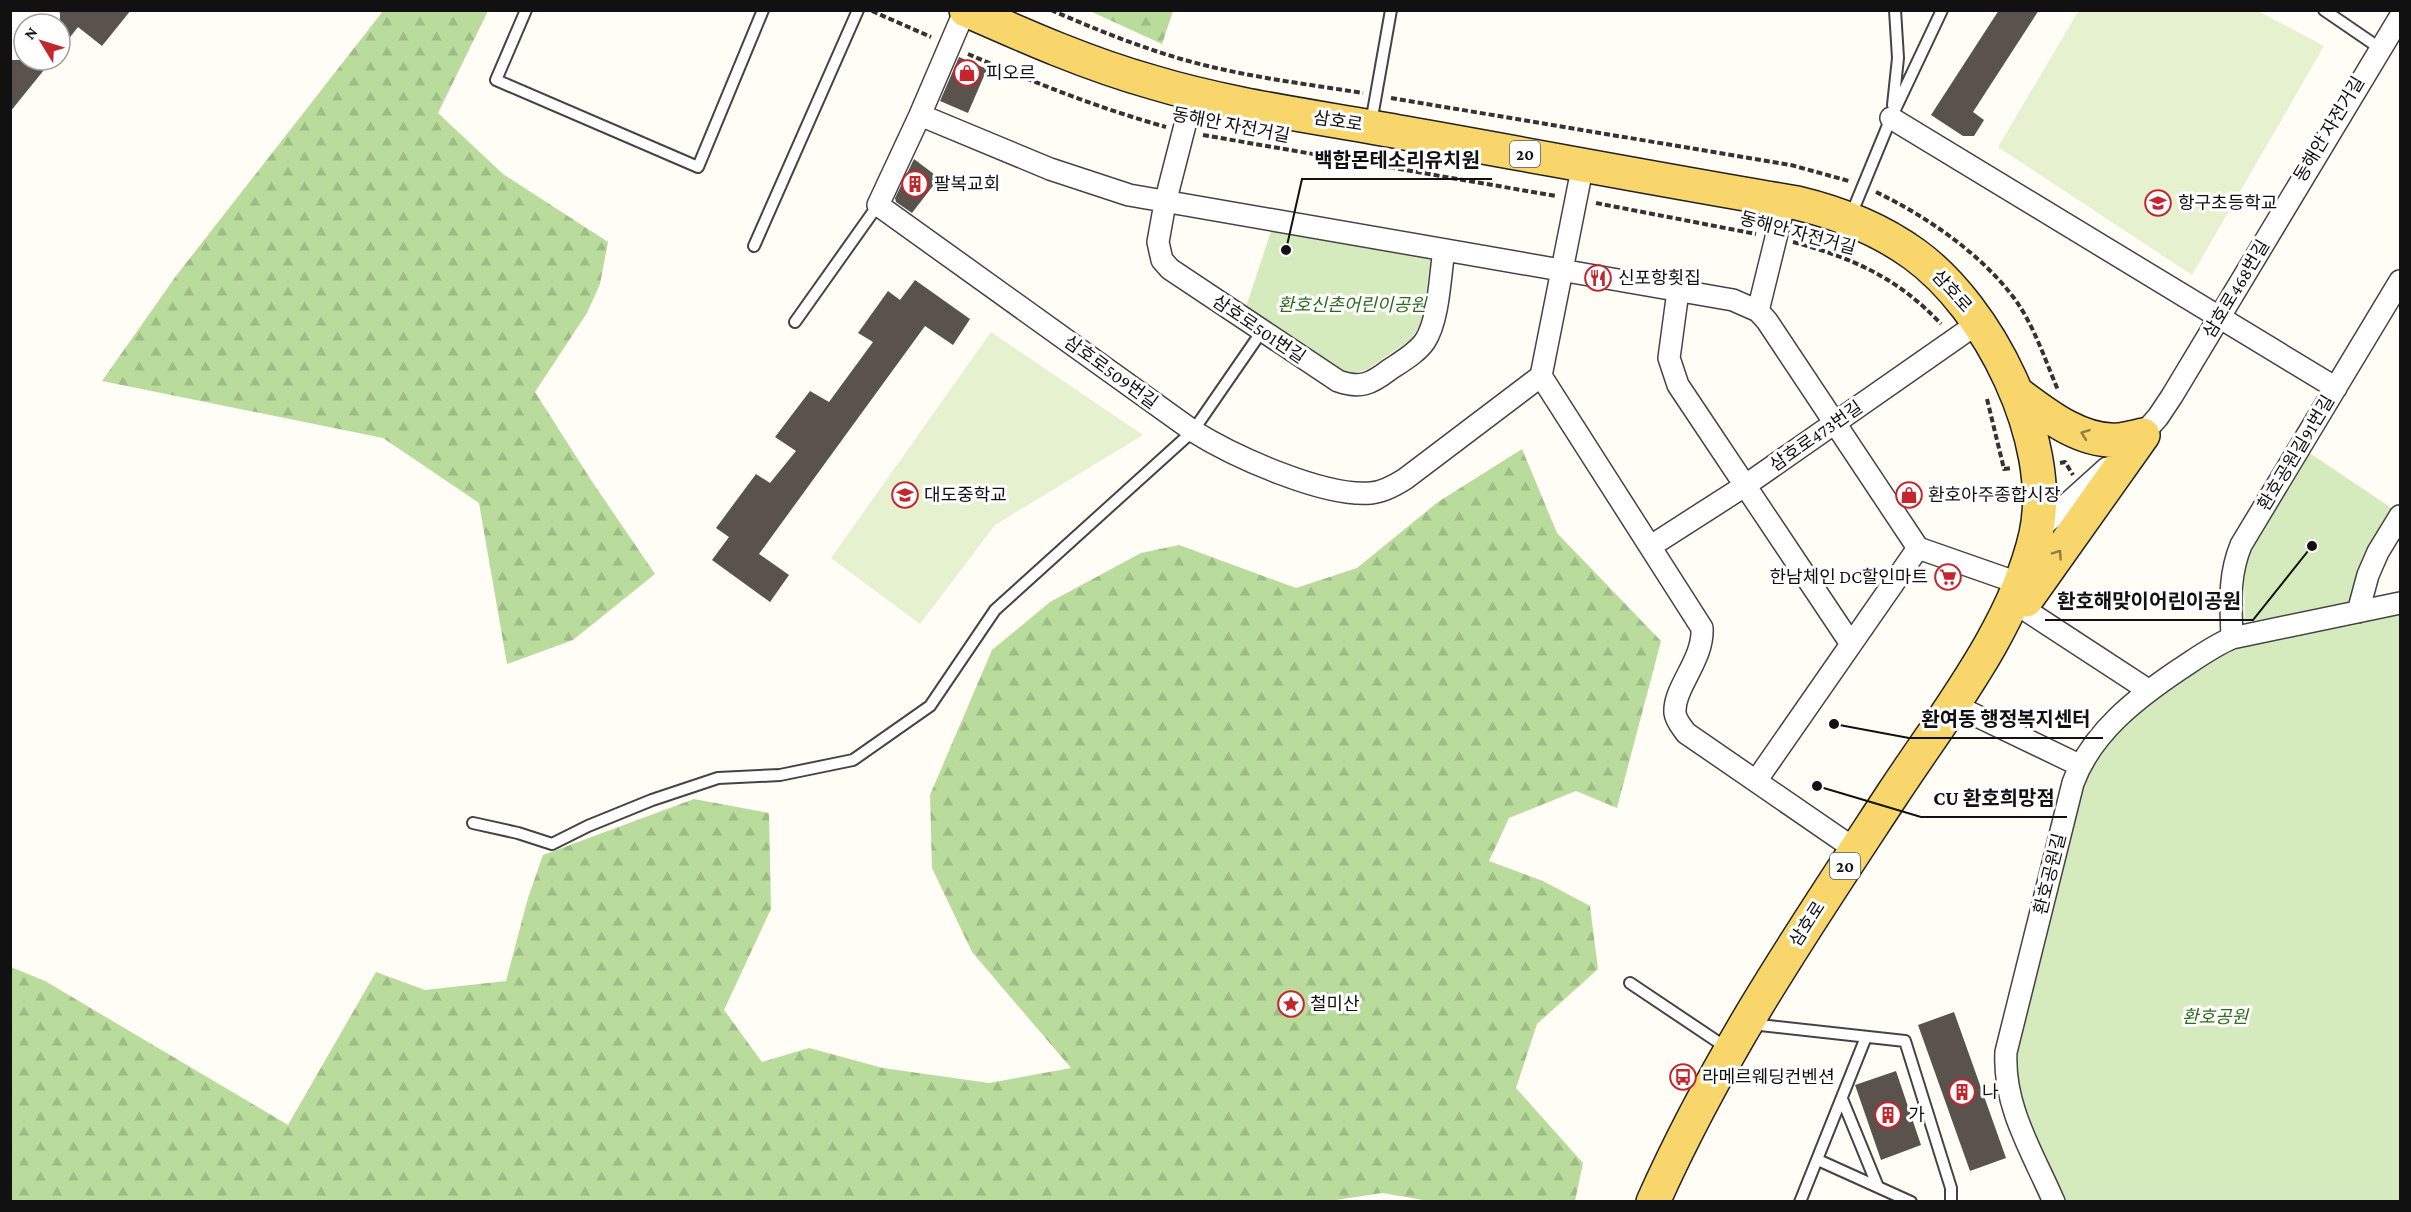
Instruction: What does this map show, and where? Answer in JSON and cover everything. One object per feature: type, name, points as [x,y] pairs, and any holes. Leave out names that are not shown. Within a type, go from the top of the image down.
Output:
[{"type":"main road","name":"삼호로","points":[[966,10],[1094,63],[1193,94],[1260,109],[1370,126],[1785,201],[1850,218],[1874,229],[1916,255],[1948,285],[1967,331],[2017,393],[2027,424],[2037,474],[2039,500],[2036,532],[2021,596]]},
{"type":"main road","points":[[2017,393],[2054,419],[2096,438],[2118,440],[2143,435]]},
{"type":"main road","name":"삼호로","points":[[1653,1202],[1692,1118],[1737,1037],[1810,917],[2021,596],[2143,435]]},
{"type":"street","points":[[878,205],[966,10]]},
{"type":"street","name":"삼호로468번길","points":[[2036,532],[2143,435],[2172,396],[2400,19]]},
{"type":"street","name":"삼호로501번길","points":[[1193,94],[1165,203],[1158,242],[1162,260],[1170,269],[1338,381],[1351,386],[1377,379],[1425,342],[1434,317],[1444,250]]},
{"type":"street","points":[[920,115],[1061,173],[1129,195],[1733,300],[1758,311],[1836,423],[1918,548],[2021,596],[2148,690]]},
{"type":"street","points":[[1891,118],[2336,388]]},
{"type":"street","points":[[1583,165],[1564,270],[1541,376],[1652,546],[1702,628],[1703,638],[1699,651],[1677,699],[1675,712],[1678,723],[1686,733],[1856,850]]},
{"type":"street","points":[[1758,311],[1785,201]]},
{"type":"street","name":"삼호로509번길","points":[[878,205],[1193,431],[1239,456],[1310,483],[1339,491],[1373,493],[1388,489],[1405,479],[1541,376]]},
{"type":"street","name":"환호공원길91번길","points":[[2232,638],[2230,582],[2233,564],[2241,544],[2400,281]]},
{"type":"street","points":[[1678,291],[1670,340],[1671,371],[1678,385],[1851,644]]},
{"type":"street","name":"삼호로473번길","points":[[1652,546],[1746,485],[1967,331]]},
{"type":"street","points":[[2358,612],[2368,575],[2378,552],[2400,516]]},
{"type":"street","points":[[1756,780],[1918,548]]},
{"type":"street","name":"환호공원길","points":[[2054,1202],[2012,1105],[2005,1068],[2009,1041],[2079,765],[2106,730],[2148,690],[2216,645],[2232,638],[2400,603]]},
{"type":"street","points":[[1952,704],[2079,765]]},
{"type":"lane","points":[[526,10],[496,80],[698,166],[764,10]]},
{"type":"lane","points":[[754,246],[858,10]]},
{"type":"lane","points":[[1370,126],[1391,10]]},
{"type":"lane","points":[[1891,118],[1897,85],[1895,10]]},
{"type":"lane","points":[[1850,218],[1891,118],[1942,10]]},
{"type":"lane","points":[[2324,10],[2381,49]]},
{"type":"lane","points":[[795,322],[878,205]]},
{"type":"lane","points":[[473,823],[518,833],[552,844],[588,826],[652,800],[718,778],[780,775],[853,760],[930,706],[995,610],[1193,431],[1262,332]]},
{"type":"lane","points":[[1630,983],[1737,1037],[1866,1037],[1905,1041],[1951,1188],[1951,1202]]},
{"type":"lane","points":[[1800,1202],[1866,1037]]},
{"type":"lane","points":[[1842,1099],[1878,1187]]},
{"type":"lane","points":[[1818,1160],[1878,1187],[1890,1197],[1911,1202]]},
{"type":"path","name":"동해안 자전거길","points":[[872,10],[1053,90],[1132,117],[1184,131],[1576,200],[1776,238],[1849,258],[1877,272],[1901,287],[1927,309],[1967,331]]},
{"type":"path","points":[[1983,388],[1996,430],[2004,469],[2014,468]]},
{"type":"path","points":[[2055,463],[2065,462],[2082,490]]},
{"type":"green space","name":"항구초등학교","points":[[2079,10],[2258,11],[2324,46],[2192,275],[1998,147]]},
{"type":"green space","points":[[383,11],[488,11],[438,113],[503,174],[608,242],[600,284],[587,313],[535,392],[655,574],[573,640],[507,664],[479,503],[383,438],[102,381],[176,276]]},
{"type":"green space","points":[[1090,11],[1173,11],[1162,44]]},
{"type":"green space","name":"환호신촌어린이공원","points":[[1272,228],[1431,257],[1422,323],[1410,340],[1368,369],[1353,374],[1341,371],[1246,307]]},
{"type":"green space","points":[[991,332],[1143,435],[995,525],[920,624],[831,558]]},
{"type":"green space","points":[[1522,449],[1557,533],[1661,641],[1617,808],[1576,791],[1509,818],[1489,861],[1543,881],[1590,906],[1598,969],[1537,1024],[1516,1088],[1583,1163],[1575,1201],[1435,1202],[1382,1193],[1323,1202],[11,1201],[11,967],[45,981],[288,1125],[376,972],[425,990],[506,981],[528,898],[543,855],[694,799],[769,813],[771,909],[724,1010],[762,1062],[809,1048],[883,1068],[989,1083],[1071,1068],[972,952],[932,868],[930,795],[992,650],[1050,602],[1141,553],[1179,545],[1296,588],[1357,568],[1438,502]]},
{"type":"green space","points":[[2308,452],[2393,509],[2350,604],[2245,622],[2244,576],[2247,557]]},
{"type":"green space","name":"환호공원","points":[[2400,614],[2400,1201],[2064,1201],[2023,1107],[2014,1057],[2084,779],[2102,748],[2129,721],[2206,663],[2246,645]]},
{"type":"building","points":[[57,10],[131,10],[102,46],[78,27],[72,35],[72,12]]},
{"type":"building","points":[[1999,10],[2039,10],[1973,112],[1984,120],[1974,136],[1963,136],[1931,115]]},
{"type":"building","points":[[959,57],[987,69],[968,113],[940,101]]},
{"type":"building","points":[[10,60],[12,60],[12,72],[42,72],[10,112]]},
{"type":"building","name":"팔복교회","points":[[914,159],[939,178],[912,213],[896,202],[895,198]]},
{"type":"building","points":[[915,280],[970,319],[953,345],[925,326],[759,554],[789,575],[770,602],[712,560],[729,537],[716,528],[756,474],[770,483],[796,451],[775,437],[810,391],[829,402],[873,342],[858,333],[888,291],[900,300]]},
{"type":"building","name":"나","points":[[1954,1012],[2006,1158],[1970,1171],[1918,1025]]},
{"type":"building","name":"가","points":[[1896,1071],[1921,1145],[1881,1160],[1855,1085]]},
{"type":"place","name":"피오르","points":[[967,73]]},
{"type":"place","name":"팔복교회","points":[[915,184]]},
{"type":"place","name":"항구초등학교","points":[[2158,203]]},
{"type":"place","name":"백합몬테소리유치원","points":[[1286,250]]},
{"type":"place","name":"신포항횟집","points":[[1598,278]]},
{"type":"place","name":"대도중학교","points":[[905,495]]},
{"type":"place","name":"환호아주종합시장","points":[[1909,495]]},
{"type":"place","name":"환호해맞이어린이공원","points":[[2312,546]]},
{"type":"place","name":"한남체인 DC할인마트","points":[[1948,577]]},
{"type":"place","name":"환여동 행정복지센터","points":[[1834,724]]},
{"type":"place","name":"CU 환호희망점","points":[[1817,786]]},
{"type":"place","name":"철미산","points":[[1291,1004]]},
{"type":"place","name":"라메르웨딩컨벤션","points":[[1683,1077]]},
{"type":"place","name":"나","points":[[1962,1092]]},
{"type":"place","name":"가","points":[[1888,1115]]}]
